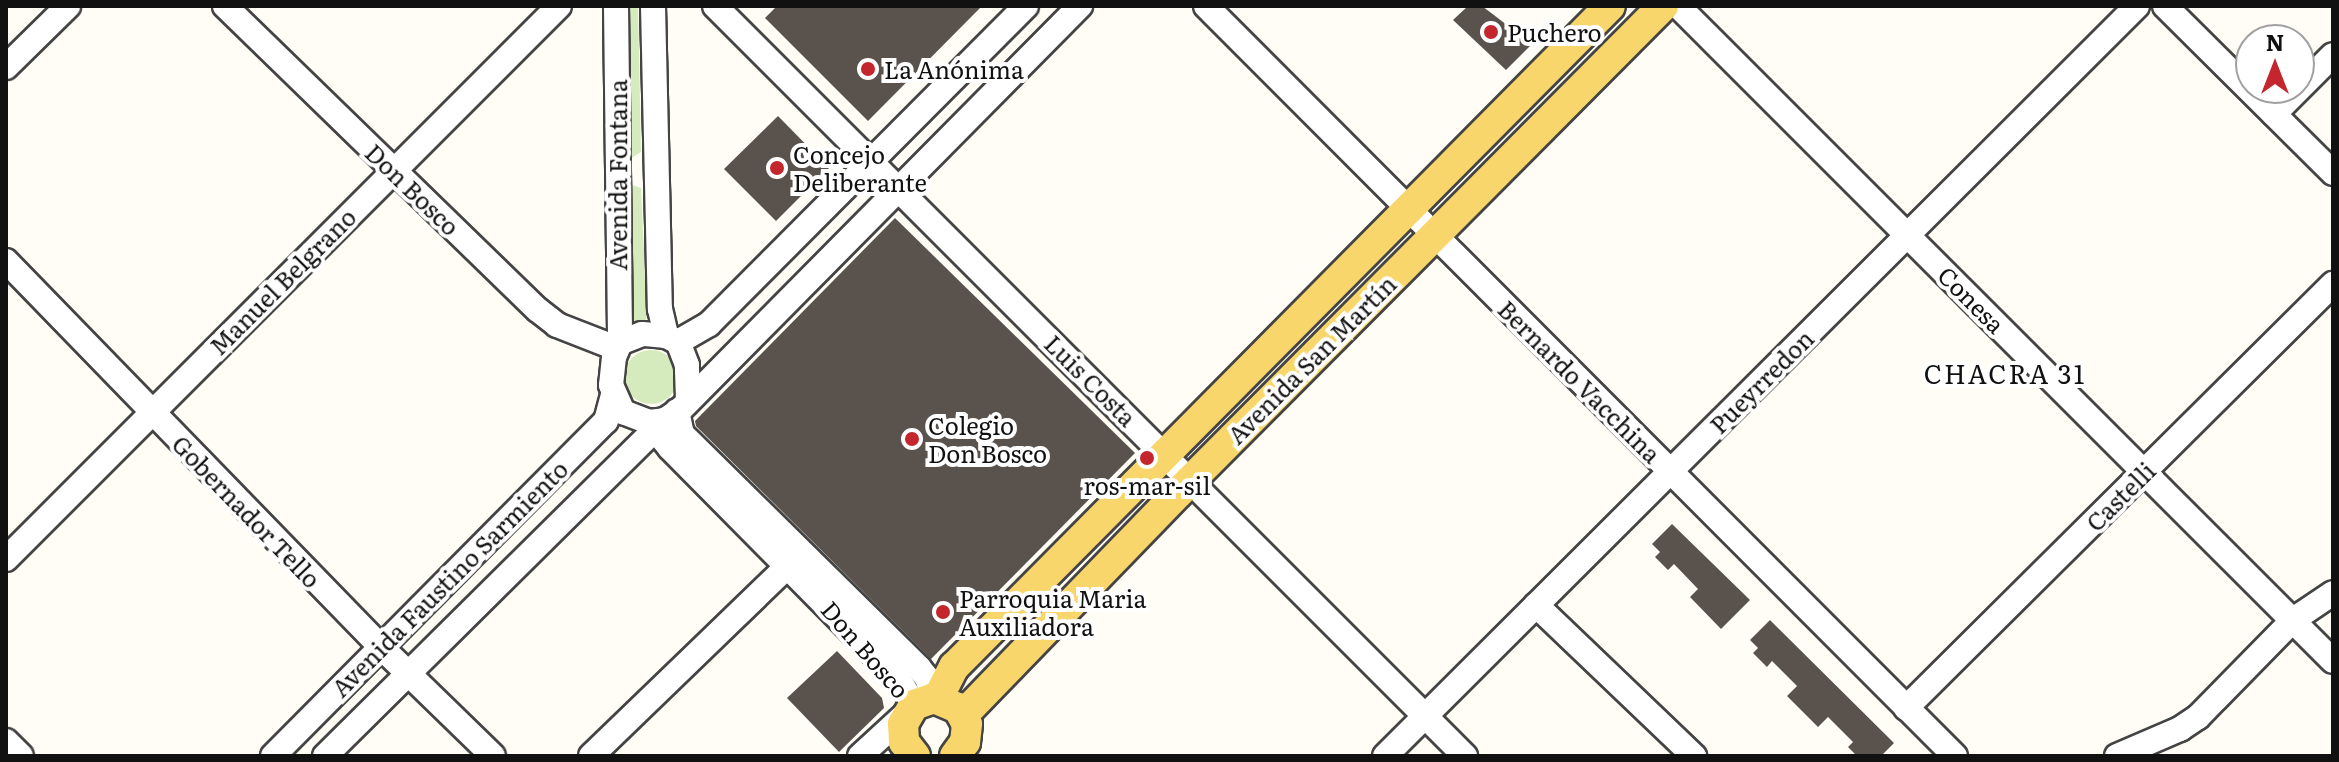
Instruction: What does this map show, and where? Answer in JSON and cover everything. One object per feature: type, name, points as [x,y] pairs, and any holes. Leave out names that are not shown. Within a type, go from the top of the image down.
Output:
[{"type":"main road","name":"Avenida San Martín","points":[[915,756],[902,732],[954,667],[1610,6]]},
{"type":"main road","name":"Avenida San Martín","points":[[924,703],[951,702],[966,742],[1191,480],[1663,6]]},
{"type":"street","points":[[6,67],[68,6]]},
{"type":"street","name":"Don Bosco","points":[[225,6],[538,310],[557,325],[618,346]]},
{"type":"street","name":"Manuel Belgrano","points":[[6,559],[559,6]]},
{"type":"street","name":"Avenida Fontana","points":[[616,6],[618,346]]},
{"type":"street","name":"Avenida Fontana","points":[[653,6],[660,309],[672,339]]},
{"type":"street","name":"Luis Costa","points":[[715,6],[1465,756]]},
{"type":"street","points":[[618,346],[642,334],[672,339],[709,324],[1026,6]]},
{"type":"street","name":"Avenida Faustino Sarmiento","points":[[325,756],[667,417],[708,385],[898,187],[1080,6]]},
{"type":"street","name":"Bernardo Vacchina","points":[[1206,6],[1955,756]]},
{"type":"street","name":"Conesa","points":[[1678,6],[2333,661]]},
{"type":"street","name":"Pueyrredon","points":[[1385,756],[2137,6]]},
{"type":"street","points":[[2165,6],[2333,173]]},
{"type":"street","points":[[2274,114],[2333,55]]},
{"type":"street","name":"Gobernador Tello","points":[[6,261],[381,647],[493,756]]},
{"type":"street","name":"Castelli","points":[[1906,708],[2333,284]]},
{"type":"street","points":[[613,394],[623,412],[667,417],[687,365],[672,339]]},
{"type":"street","name":"Avenida Faustino Sarmiento","points":[[273,756],[606,421],[613,394],[612,371],[618,346]]},
{"type":"street","name":"Don Bosco","points":[[667,417],[789,565],[924,703]]},
{"type":"street","name":"Don Bosco","points":[[667,417],[919,668],[927,678],[924,703]]},
{"type":"street","points":[[591,756],[789,565]]},
{"type":"street","points":[[2117,756],[2180,729],[2198,717],[2293,620],[2333,593]]},
{"type":"street","points":[[1536,605],[1694,756]]},
{"type":"street","name":"Avenida San Martín","points":[[860,756],[924,703]]},
{"type":"street","points":[[6,741],[21,756]]},
{"type":"green space","points":[[623,6],[638,6],[641,152],[630,159]]},
{"type":"green space","points":[[632,185],[641,188],[647,317],[644,323],[638,324],[632,321],[625,188]]},
{"type":"green space","points":[[651,350],[670,358],[678,377],[670,396],[651,404],[632,396],[624,377],[632,358]]},
{"type":"building","name":"La Anónima","points":[[777,6],[982,6],[868,121],[765,18]]},
{"type":"building","name":"Puchero","points":[[1468,6],[1482,6],[1532,44],[1506,70],[1453,20]]},
{"type":"building","name":"Concejo Deliberante","points":[[778,116],[829,168],[776,221],[724,169]]},
{"type":"building","name":"Colegio Don Bosco","points":[[895,218],[1135,453],[931,659],[696,426],[695,421]]},
{"type":"building","points":[[1672,524],[1750,600],[1721,629],[1690,597],[1698,589],[1674,564],[1668,570],[1655,557],[1660,552],[1652,544]]},
{"type":"building","points":[[1770,620],[1894,743],[1881,756],[1857,756],[1848,747],[1853,742],[1828,717],[1818,727],[1787,696],[1797,686],[1772,661],[1767,667],[1753,653],[1758,648],[1750,640]]},
{"type":"building","points":[[837,651],[882,698],[884,708],[839,752],[787,698]]},
{"type":"place","name":"Puchero","points":[[1491,32]]},
{"type":"place","name":"La Anónima","points":[[868,69]]},
{"type":"place","name":"Concejo Deliberante","points":[[777,168]]},
{"type":"place","name":"Colegio Don Bosco","points":[[912,439]]},
{"type":"place","name":"ros-mar-sil","points":[[1147,458]]},
{"type":"place","name":"Parroquia Maria Auxiliadora","points":[[943,612]]},
{"type":"district","name":"CHACRA 31","points":[[2005,373]]}]
